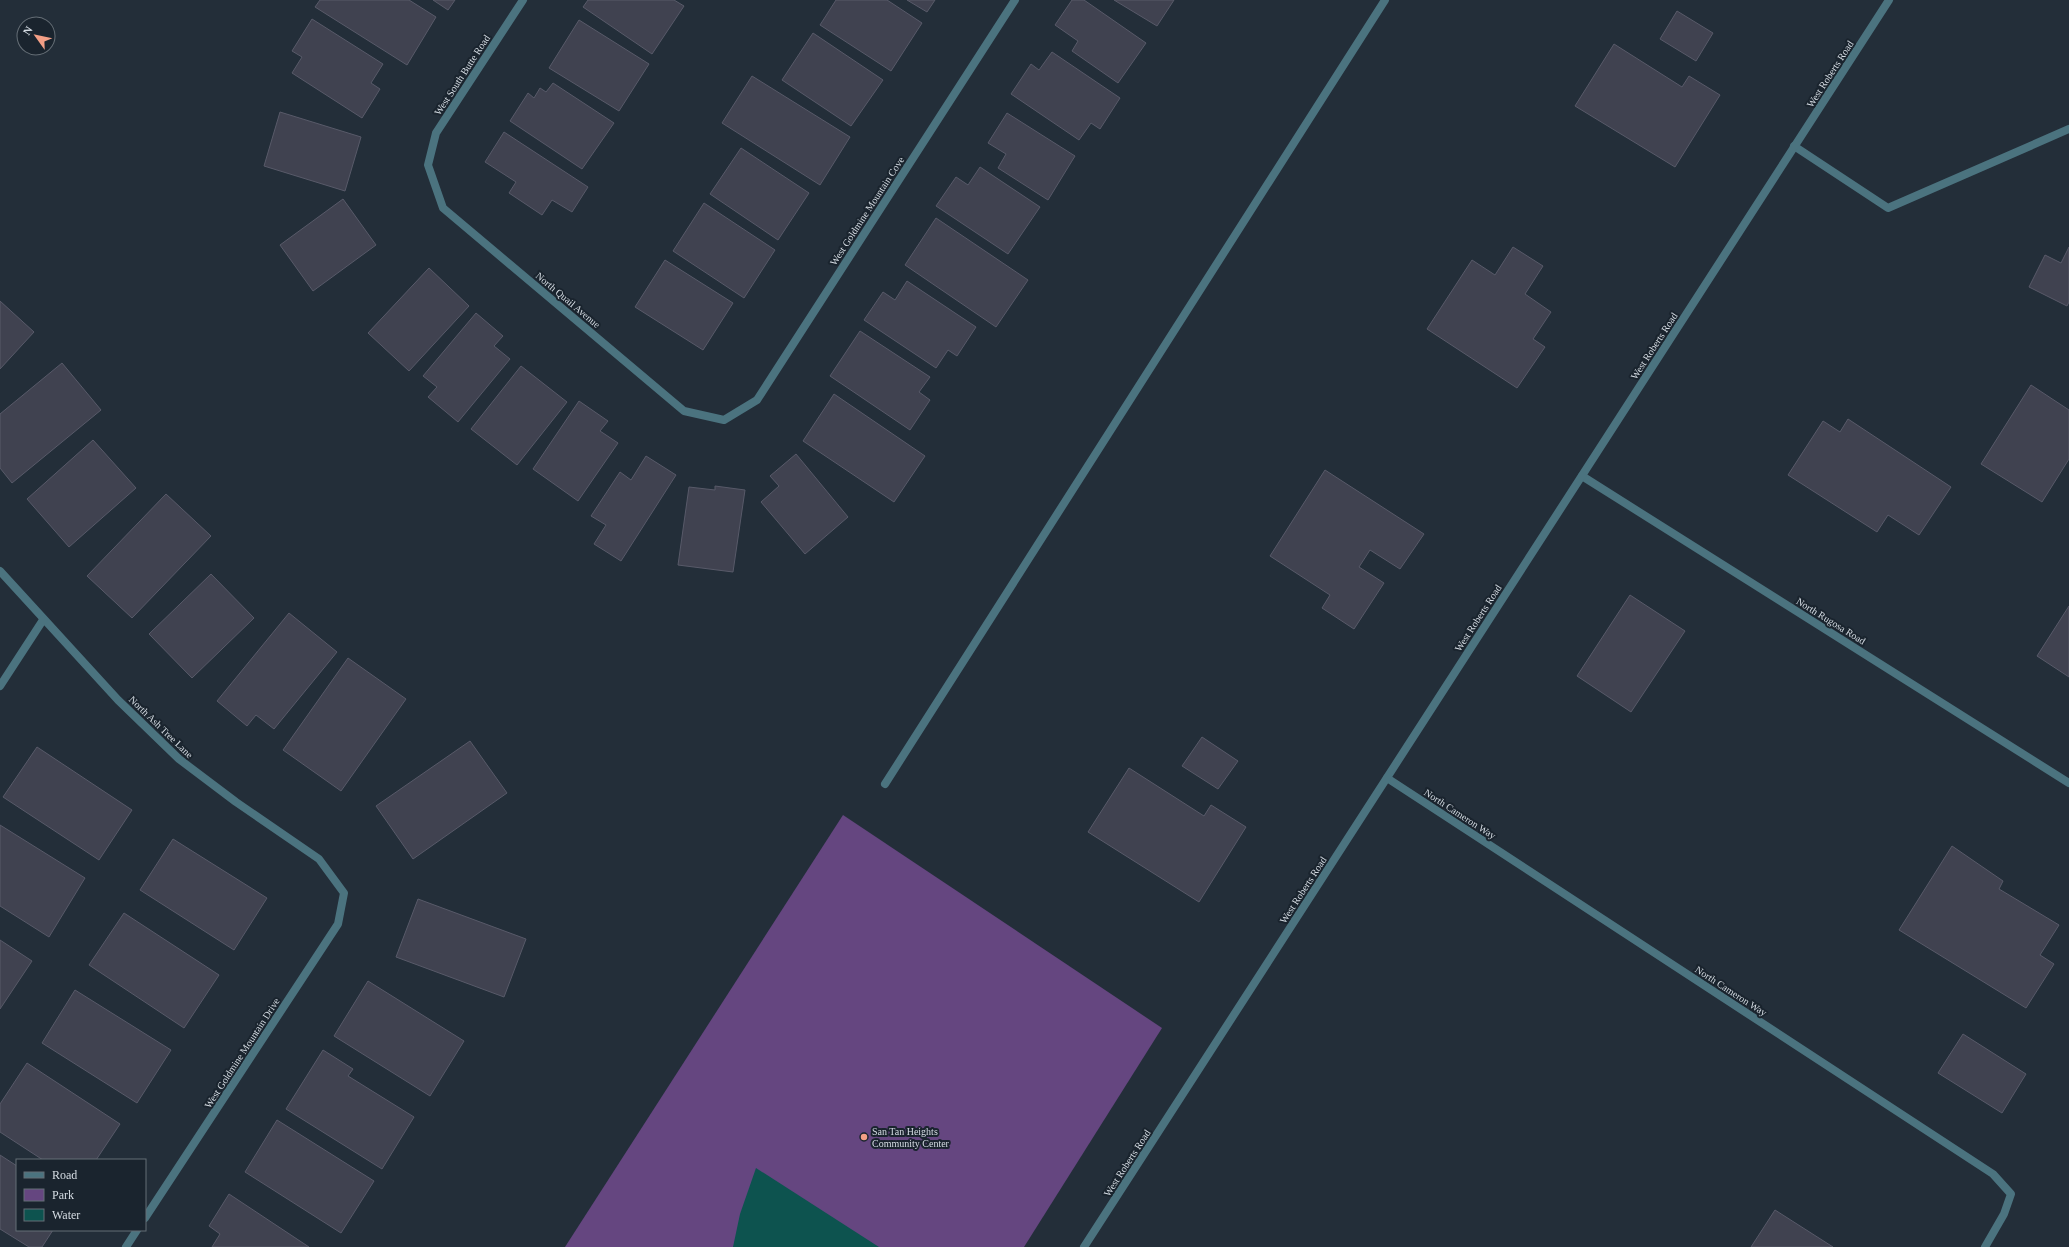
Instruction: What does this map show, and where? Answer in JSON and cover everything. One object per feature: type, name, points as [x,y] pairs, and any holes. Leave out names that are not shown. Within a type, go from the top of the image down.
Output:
[{"type":"street","name":"West South Butte Road","points":[[428,165],[436,133],[523,0]]},
{"type":"street","name":"West Goldmine Mountain Cove","points":[[724,420],[757,400],[1014,0]]},
{"type":"street","points":[[885,784],[1385,0]]},
{"type":"street","name":"West Roberts Road","points":[[1084,1247],[1889,0]]},
{"type":"street","points":[[1794,146],[1888,208],[2069,130]]},
{"type":"street","name":"North Quail Avenue","points":[[428,165],[443,208],[684,411],[724,420]]},
{"type":"street","name":"North Rugosa Road","points":[[1582,476],[2069,783]]},
{"type":"street","name":"North Ash Tree Lane","points":[[0,571],[43,620],[118,700],[178,759],[236,802],[319,859],[344,893]]},
{"type":"street","points":[[0,686],[43,620]]},
{"type":"street","name":"North Cameron Way","points":[[1387,778],[1993,1174],[2011,1194],[2004,1214],[1985,1247]]},
{"type":"street","name":"West Goldmine Mountain Drive","points":[[146,1216],[338,924],[344,893]]},
{"type":"street","points":[[126,1247],[136,1231]]},
{"type":"green space","name":"San Tan Heights Community Center","points":[[843,815],[1162,1028],[1024,1247],[565,1247]]},
{"type":"water","points":[[756,1168],[879,1247],[733,1247],[740,1214]]},
{"type":"building","points":[[320,0],[409,0],[436,17],[407,65],[315,7]]},
{"type":"building","points":[[433,0],[455,0],[448,10]]},
{"type":"building","points":[[588,0],[674,0],[684,6],[652,54],[583,7]]},
{"type":"building","points":[[836,0],[887,0],[922,23],[891,71],[820,25]]},
{"type":"building","points":[[907,0],[935,0],[927,12]]},
{"type":"building","points":[[1072,0],[1084,0],[1146,43],[1118,83],[1072,51],[1078,41],[1055,25]]},
{"type":"building","points":[[1114,0],[1174,0],[1157,26]]},
{"type":"building","points":[[1677,11],[1713,33],[1696,61],[1660,39]]},
{"type":"building","points":[[312,19],[383,64],[371,83],[380,89],[362,118],[292,73],[302,57],[292,51]]},
{"type":"building","points":[[579,20],[649,64],[619,111],[549,68]]},
{"type":"building","points":[[813,33],[883,80],[851,126],[782,80]]},
{"type":"building","points":[[1614,44],[1682,87],[1689,76],[1720,95],[1675,167],[1575,106]]},
{"type":"building","points":[[1052,52],[1120,98],[1100,129],[1091,123],[1079,140],[1011,94],[1031,64],[1039,70]]},
{"type":"building","points":[[752,76],[850,137],[820,185],[722,123]]},
{"type":"building","points":[[553,83],[614,123],[582,169],[510,121],[528,93],[534,98],[540,88],[546,92]]},
{"type":"building","points":[[280,112],[361,137],[345,191],[264,166]]},
{"type":"building","points":[[1007,113],[1075,156],[1048,200],[998,168],[1006,154],[988,143]]},
{"type":"building","points":[[504,132],[588,187],[572,212],[552,200],[542,215],[509,193],[516,182],[485,162]]},
{"type":"building","points":[[741,148],[809,193],[778,240],[710,194]]},
{"type":"building","points":[[980,167],[1040,207],[1008,254],[936,206],[956,177],[968,185]]},
{"type":"building","points":[[343,199],[376,245],[313,291],[280,245]]},
{"type":"building","points":[[704,203],[775,250],[744,298],[673,251]]},
{"type":"building","points":[[936,218],[1028,280],[996,327],[905,265]]},
{"type":"building","points":[[1513,247],[1543,266],[1525,294],[1551,312],[1533,339],[1545,347],[1517,388],[1427,329],[1472,260],[1495,275]]},
{"type":"building","points":[[2069,247],[2069,302],[2067,306],[2029,287],[2045,255],[2061,263]]},
{"type":"building","points":[[665,260],[733,303],[703,350],[635,307]]},
{"type":"building","points":[[429,268],[469,306],[409,371],[368,333]]},
{"type":"building","points":[[907,281],[976,327],[957,356],[948,350],[936,368],[864,320],[883,292],[895,300]]},
{"type":"building","points":[[0,301],[34,332],[0,369]]},
{"type":"building","points":[[476,313],[503,336],[494,346],[510,359],[458,422],[428,397],[437,387],[423,376]]},
{"type":"building","points":[[860,331],[930,377],[919,392],[930,400],[910,430],[830,376]]},
{"type":"building","points":[[62,363],[101,410],[12,483],[0,468],[0,414]]},
{"type":"building","points":[[521,366],[567,402],[517,465],[471,429]]},
{"type":"building","points":[[2031,385],[2069,410],[2069,459],[2042,502],[1981,464]]},
{"type":"building","points":[[834,394],[925,456],[894,502],[803,441]]},
{"type":"building","points":[[579,401],[608,421],[600,431],[618,443],[578,501],[533,469]]},
{"type":"building","points":[[1848,419],[1951,487],[1919,535],[1888,515],[1877,532],[1788,475],[1823,421],[1840,432]]},
{"type":"building","points":[[93,440],[136,488],[69,547],[27,499]]},
{"type":"building","points":[[796,454],[848,517],[805,554],[761,502],[779,486],[770,476]]},
{"type":"building","points":[[646,456],[676,475],[621,561],[594,544],[606,525],[591,516],[620,472],[631,480]]},
{"type":"building","points":[[1325,470],[1424,534],[1400,569],[1370,550],[1359,567],[1384,583],[1354,629],[1322,608],[1330,595],[1270,556]]},
{"type":"building","points":[[715,486],[745,490],[733,572],[678,565],[689,487],[715,490]]},
{"type":"building","points":[[166,494],[211,536],[132,618],[87,576]]},
{"type":"building","points":[[211,574],[254,618],[192,678],[149,634]]},
{"type":"building","points":[[1630,595],[1685,631],[1631,712],[1577,676]]},
{"type":"building","points":[[2069,606],[2069,677],[2037,656]]},
{"type":"building","points":[[289,613],[337,652],[274,729],[256,715],[247,726],[217,701]]},
{"type":"building","points":[[348,658],[406,699],[341,791],[283,750]]},
{"type":"building","points":[[1202,737],[1238,761],[1218,789],[1182,766]]},
{"type":"building","points":[[470,741],[507,793],[413,859],[376,806]]},
{"type":"building","points":[[37,747],[132,810],[99,860],[3,797]]},
{"type":"building","points":[[1129,768],[1204,816],[1211,805],[1246,827],[1199,902],[1088,832]]},
{"type":"building","points":[[0,825],[85,878],[49,937],[0,906]]},
{"type":"building","points":[[173,839],[267,898],[234,950],[140,890]]},
{"type":"building","points":[[1952,846],[2003,881],[1999,889],[2059,925],[2040,955],[2054,964],[2026,1008],[1899,930]]},
{"type":"building","points":[[418,899],[526,939],[504,997],[396,957]]},
{"type":"building","points":[[124,913],[219,975],[184,1028],[89,965]]},
{"type":"building","points":[[0,940],[32,961],[0,1009]]},
{"type":"building","points":[[368,981],[464,1041],[430,1096],[334,1036]]},
{"type":"building","points":[[75,990],[171,1050],[137,1103],[42,1043]]},
{"type":"building","points":[[1963,1034],[2026,1074],[2002,1113],[1938,1073]]},
{"type":"building","points":[[323,1050],[353,1069],[348,1076],[414,1117],[382,1169],[286,1109]]},
{"type":"building","points":[[27,1063],[120,1124],[97,1159],[41,1159],[0,1132],[0,1104]]},
{"type":"building","points":[[277,1120],[374,1181],[341,1233],[245,1172]]},
{"type":"building","points":[[0,1155],[16,1165],[16,1231],[52,1231],[42,1247],[29,1247],[0,1229]]},
{"type":"building","points":[[229,1194],[309,1247],[212,1247],[220,1234],[209,1226]]},
{"type":"building","points":[[1775,1210],[1833,1247],[1751,1247]]},
{"type":"place","name":"San Tan Heights Community Center","points":[[864,1137]]}]
